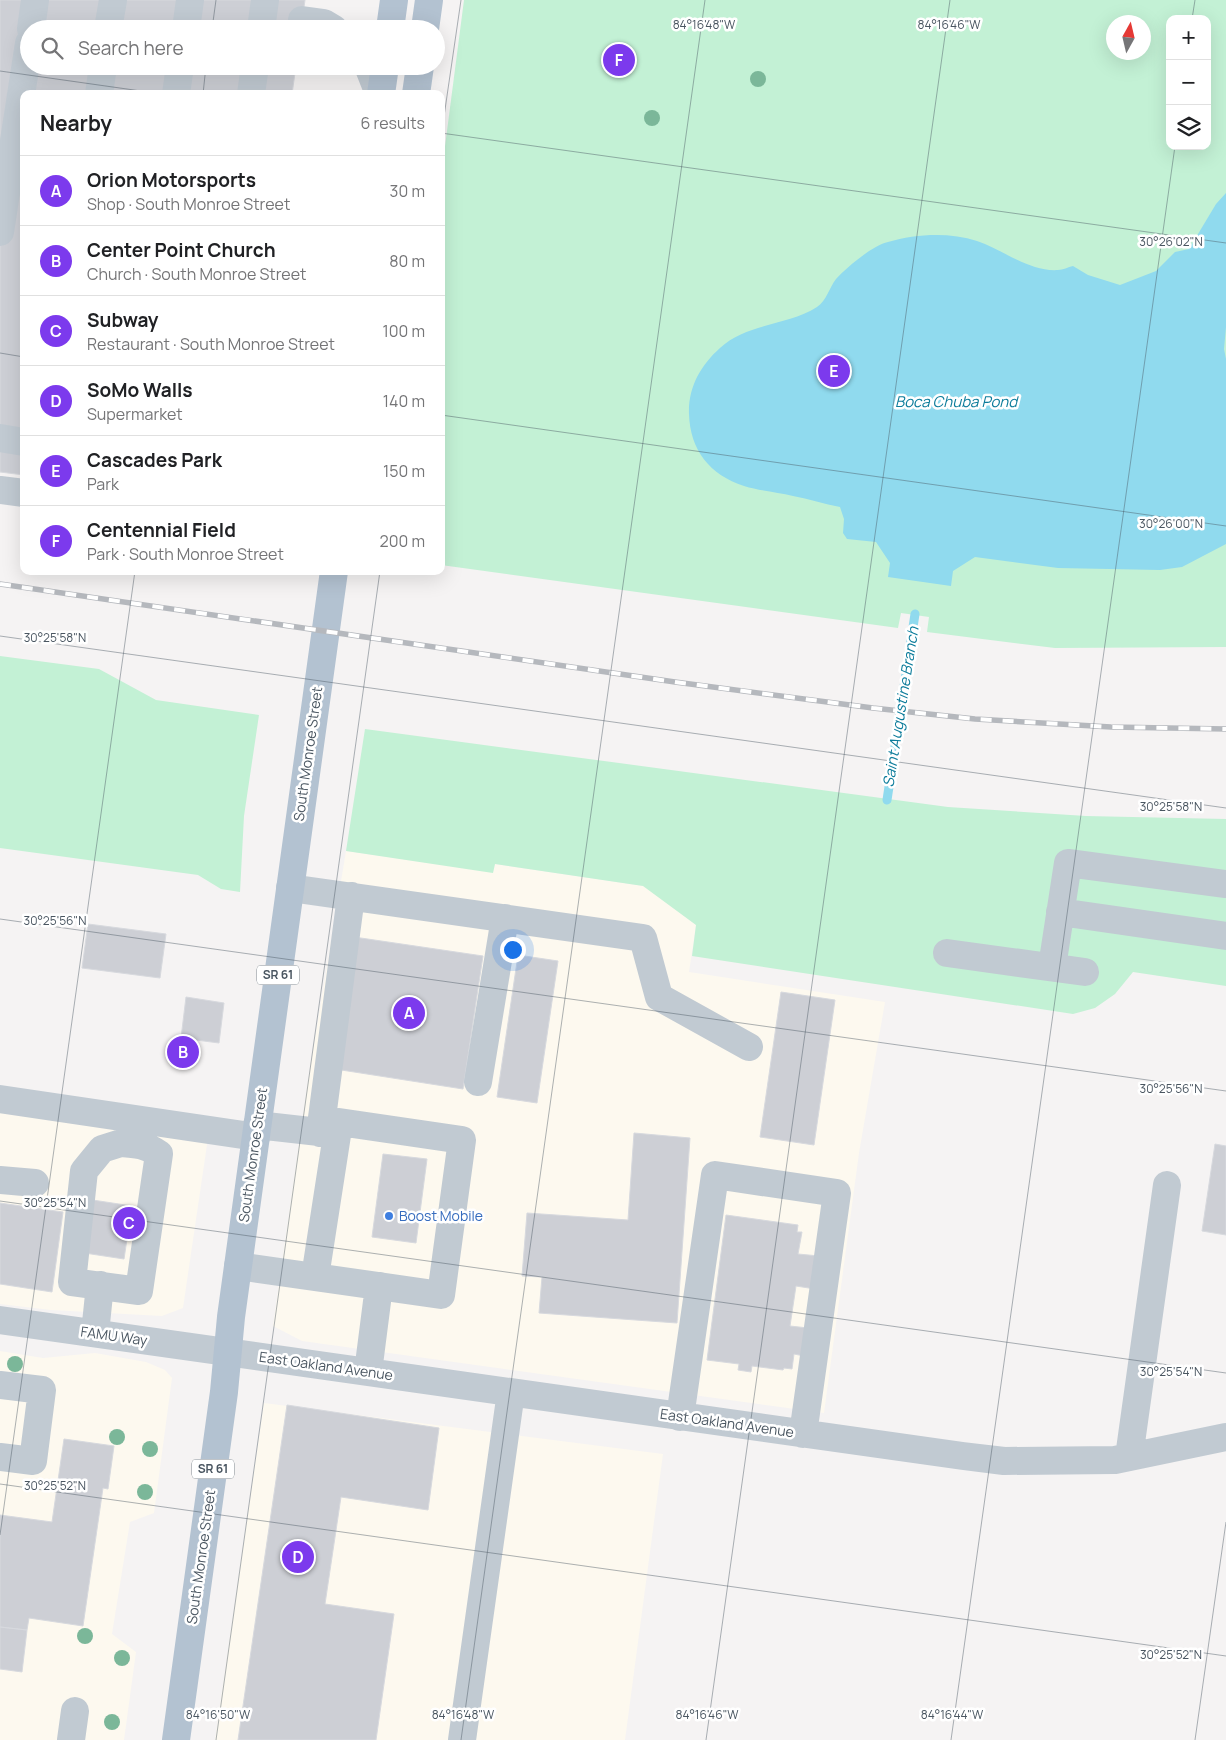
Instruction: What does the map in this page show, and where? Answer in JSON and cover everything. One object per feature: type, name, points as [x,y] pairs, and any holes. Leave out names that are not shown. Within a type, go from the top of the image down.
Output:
[{"type":"main road","points":[[391,20],[394,0]]},
{"type":"main road","points":[[426,20],[429,0]]},
{"type":"main road","points":[[381,90],[383,75]]},
{"type":"main road","points":[[417,90],[419,75]]},
{"type":"main road","name":"South Monroe Street","points":[[176,1740],[224,1392],[256,1131],[333,575]]},
{"type":"street","points":[[32,20],[35,0]]},
{"type":"street","points":[[110,20],[113,0]]},
{"type":"street","points":[[187,20],[190,0]]},
{"type":"street","points":[[262,20],[265,0]]},
{"type":"street","points":[[22,90],[24,75]]},
{"type":"street","points":[[100,90],[102,75]]},
{"type":"street","points":[[177,90],[179,75]]},
{"type":"street","points":[[252,90],[254,75]]},
{"type":"street","points":[[372,75],[378,90]]},
{"type":"street","points":[[0,232],[20,102]]},
{"type":"street","points":[[0,438],[20,441]]},
{"type":"street","points":[[0,490],[20,492]]},
{"type":"street","points":[[1052,967],[1068,863],[1226,884]]},
{"type":"street","points":[[290,888],[643,938],[659,997],[749,1047]]},
{"type":"street","points":[[315,1277],[351,896]]},
{"type":"street","points":[[1060,912],[1226,936]]},
{"type":"street","points":[[478,1082],[505,918]]},
{"type":"street","points":[[948,953],[1085,972]]},
{"type":"street","points":[[0,1099],[256,1131],[329,1133],[339,1122],[462,1140],[441,1295],[238,1266]]},
{"type":"street","points":[[121,1143],[141,1144],[152,1148],[159,1154],[139,1291],[100,1285],[72,1282],[84,1171],[102,1149],[121,1143]]},
{"type":"street","points":[[680,1417],[715,1175],[837,1193],[803,1434]]},
{"type":"street","points":[[0,1180],[35,1183]]},
{"type":"street","points":[[1129,1457],[1167,1185]]},
{"type":"street","points":[[95,1333],[100,1285]]},
{"type":"street","points":[[368,1372],[379,1286]]},
{"type":"street","name":"FAMU Way","points":[[0,1320],[228,1352]]},
{"type":"street","name":"East Oakland Avenue","points":[[228,1352],[680,1417],[1004,1460],[1115,1460],[1226,1437]]},
{"type":"street","points":[[0,1385],[42,1390],[33,1461],[0,1457]]},
{"type":"street","points":[[462,1740],[512,1392]]},
{"type":"street","points":[[71,1740],[75,1711]]},
{"type":"shaded area","points":[[346,851],[493,872],[495,864],[644,886],[696,925],[689,972],[885,1002],[859,1153],[824,1413],[302,1341],[273,1326],[308,1081]]},
{"type":"shaded area","points":[[0,1108],[208,1138],[183,1308],[162,1316],[51,1310],[0,1304]]},
{"type":"shaded area","points":[[0,1351],[43,1358],[95,1353],[146,1362],[165,1370],[172,1378],[154,1513],[130,1522],[112,1634],[136,1652],[124,1740],[0,1740]]},
{"type":"shaded area","points":[[264,1403],[663,1454],[625,1740],[215,1740]]},
{"type":"green space","points":[[464,0],[1226,0],[1226,647],[1055,648],[927,632],[929,617],[901,613],[898,628],[445,566],[445,146]]},
{"type":"green space","points":[[0,656],[99,669],[156,700],[259,715],[244,816],[240,892],[221,889],[198,875],[0,848]]},
{"type":"green space","points":[[365,729],[948,807],[1086,816],[1226,819],[1226,986],[1133,972],[1115,994],[1095,1008],[1073,1014],[692,956],[696,925],[643,886],[495,864],[493,873],[346,851]]},
{"type":"water","name":"Boca Chuba Pond","points":[[1226,193],[1226,327],[1224,349],[1226,359],[1226,544],[1182,567],[1160,570],[1058,568],[975,557],[953,571],[951,586],[888,577],[890,563],[876,542],[847,539],[843,533],[844,519],[840,507],[744,486],[721,475],[712,468],[698,450],[690,427],[689,404],[697,377],[713,355],[731,340],[742,334],[793,318],[817,307],[840,274],[882,244],[921,236],[955,236],[977,241],[1037,268],[1062,270],[1073,266],[1088,275],[1120,285],[1156,271],[1175,252],[1189,249],[1216,204]]},
{"type":"building","points":[[0,0],[305,0],[302,20],[20,20],[20,75],[295,75],[293,90],[20,90],[20,474],[0,472]]},
{"type":"building","points":[[88,924],[166,934],[160,978],[82,968]]},
{"type":"building","points":[[354,937],[483,956],[463,1089],[335,1069]]},
{"type":"building","points":[[518,955],[558,961],[537,1103],[497,1097]]},
{"type":"building","points":[[781,992],[835,1000],[814,1145],[760,1137]]},
{"type":"building","points":[[186,997],[224,1003],[219,1043],[181,1038]]},
{"type":"building","points":[[634,1133],[690,1138],[677,1323],[539,1313],[542,1277],[522,1276],[527,1213],[628,1220]]},
{"type":"building","points":[[1215,1144],[1226,1146],[1226,1235],[1202,1231]]},
{"type":"building","points":[[383,1154],[427,1159],[416,1243],[372,1237]]},
{"type":"building","points":[[86,1199],[132,1206],[124,1259],[78,1252]]},
{"type":"building","points":[[0,1203],[63,1212],[52,1292],[0,1284]]},
{"type":"building","points":[[726,1215],[798,1225],[797,1232],[802,1232],[798,1254],[819,1256],[815,1289],[796,1286],[790,1326],[808,1328],[804,1356],[794,1354],[792,1369],[784,1368],[783,1370],[752,1366],[751,1372],[738,1370],[739,1364],[707,1360]]},
{"type":"building","points":[[287,1405],[439,1428],[428,1510],[341,1497],[325,1604],[394,1614],[376,1740],[238,1740]]},
{"type":"building","points":[[64,1439],[114,1446],[108,1489],[103,1488],[83,1626],[29,1618],[27,1630],[0,1627],[0,1515],[52,1522]]},
{"type":"building","points":[[0,1627],[27,1630],[22,1672],[0,1669]]},
{"type":"waterway","name":"Saint Augustine Branch","points":[[887,800],[915,614]]},
{"type":"railway","points":[[0,584],[675,682],[873,708],[975,719],[1111,727],[1226,729]]},
{"type":"place","name":"Centennial Field","points":[[619,60]]},
{"type":"place","name":"Cascades Park","points":[[834,371]]},
{"type":"place","name":"Orion Motorsports","points":[[409,1013]]},
{"type":"place","name":"Center Point Church","points":[[183,1052]]},
{"type":"place","name":"Boost Mobile","points":[[389,1216]]},
{"type":"place","name":"Subway","points":[[129,1223]]},
{"type":"place","name":"SoMo Walls","points":[[298,1557]]}]
